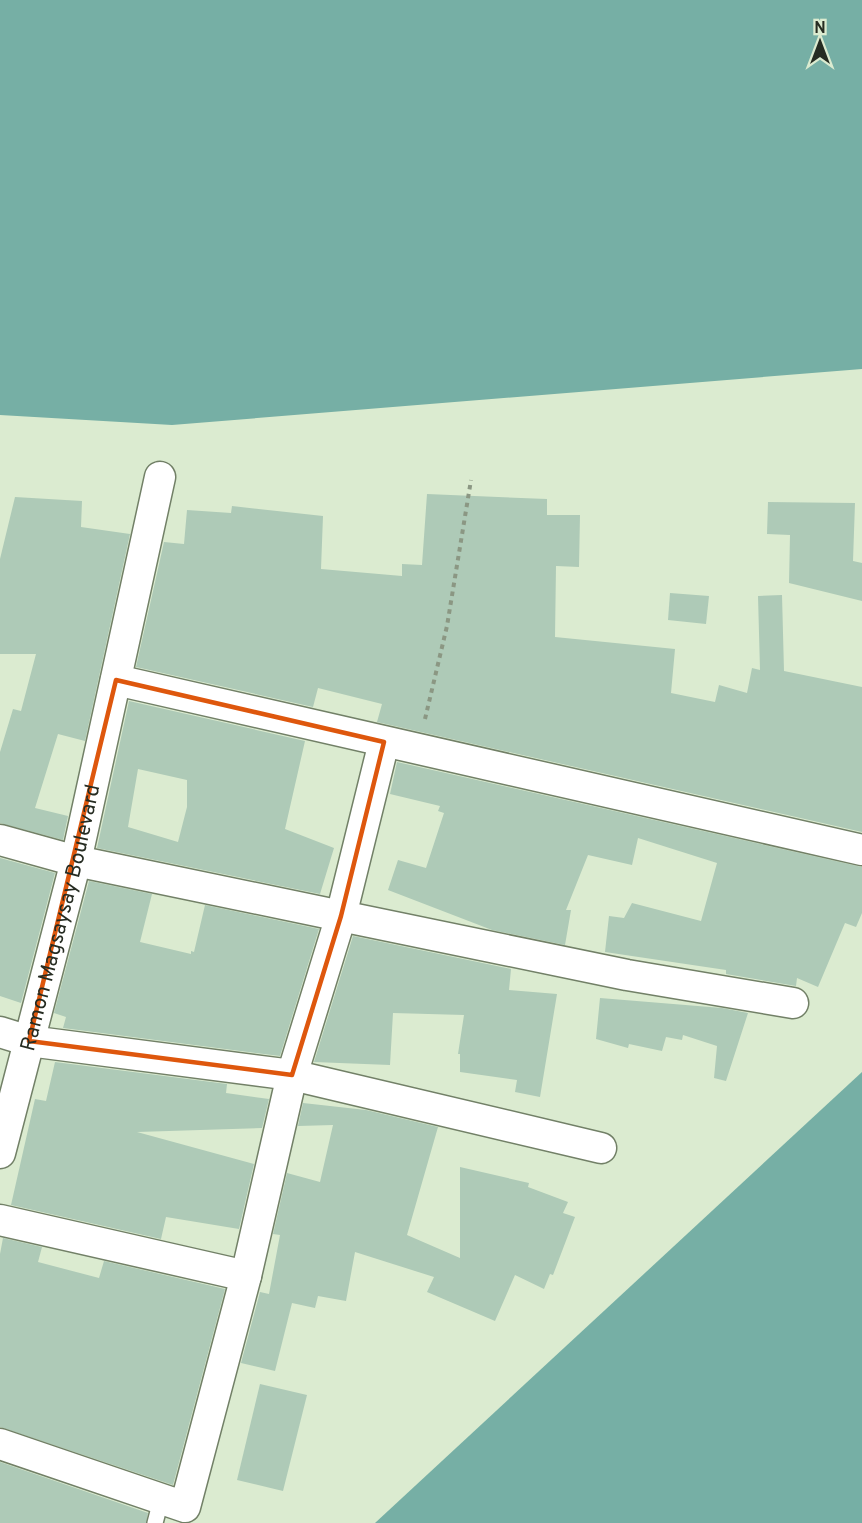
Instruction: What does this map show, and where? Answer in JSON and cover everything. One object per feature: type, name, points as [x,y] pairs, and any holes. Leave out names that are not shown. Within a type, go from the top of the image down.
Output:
[{"type":"street","name":"Ramon Magsaysay Boulevard","points":[[0,1153],[76,861],[160,477]]},
{"type":"street","points":[[116,680],[862,850]]},
{"type":"street","points":[[0,1444],[158,1512],[185,1507],[246,1276],[292,1075],[341,916],[384,742]]},
{"type":"street","points":[[0,840],[76,861],[627,975],[793,1003]]},
{"type":"street","points":[[0,1032],[29,1041],[292,1075],[601,1148]]},
{"type":"street","points":[[0,1220],[246,1276]]},
{"type":"path","points":[[418,749],[447,626],[471,480]]},
{"type":"highlighted area","points":[[116,680],[384,742],[341,916],[292,1075],[29,1041]]},
{"type":"water","points":[[0,0],[862,0],[862,369],[172,425],[0,415]]},
{"type":"water","points":[[862,1072],[862,1523],[375,1523]]},
{"type":"building","points":[[427,494],[547,499],[547,515],[580,515],[579,567],[556,566],[555,637],[675,649],[671,693],[715,702],[719,685],[747,693],[752,668],[760,670],[758,596],[782,595],[784,671],[862,687],[862,832],[377,722],[382,704],[318,688],[313,707],[136,667],[164,542],[184,544],[187,510],[231,513],[232,506],[323,516],[321,569],[402,576],[402,564],[422,565]]},
{"type":"building","points":[[15,497],[82,501],[81,527],[130,534],[85,741],[58,734],[35,808],[68,816],[63,840],[0,823],[0,752],[13,709],[21,711],[36,654],[0,654],[0,559]]},
{"type":"building","points":[[768,502],[855,503],[853,561],[862,563],[862,601],[789,583],[790,535],[767,534]]},
{"type":"building","points":[[670,593],[709,596],[706,624],[668,620]]},
{"type":"building","points":[[129,701],[305,741],[285,829],[334,848],[320,894],[97,848]],"holes":[[[138,769],[187,780],[187,807],[178,842],[128,827]]]},
{"type":"building","points":[[397,762],[862,867],[862,913],[856,927],[845,923],[818,987],[797,978],[796,986],[726,974],[726,970],[605,952],[609,916],[624,918],[632,903],[701,921],[717,863],[638,838],[632,865],[588,855],[566,910],[571,910],[565,945],[492,930],[388,890],[398,860],[426,868],[444,813],[438,811],[440,806],[390,794]]},
{"type":"building","points":[[0,858],[55,873],[21,1003],[0,996]]},
{"type":"building","points":[[89,881],[152,894],[140,942],[191,954],[191,951],[194,952],[205,905],[319,929],[280,1056],[63,1028],[66,1017],[54,1013]]},
{"type":"building","points":[[353,936],[511,969],[509,990],[557,994],[540,1097],[515,1092],[517,1080],[460,1072],[460,1054],[458,1054],[464,1015],[393,1013],[390,1065],[314,1062]]},
{"type":"building","points":[[600,998],[722,1008],[748,1013],[726,1081],[714,1078],[717,1046],[683,1035],[682,1040],[666,1037],[662,1051],[629,1044],[628,1048],[596,1039]]},
{"type":"building","points":[[55,1062],[227,1084],[226,1093],[269,1099],[262,1128],[137,1132],[254,1164],[239,1229],[166,1217],[161,1239],[11,1205],[35,1099],[46,1101]]},
{"type":"building","points":[[303,1103],[366,1110],[438,1127],[407,1235],[460,1258],[460,1167],[529,1183],[528,1187],[568,1202],[563,1213],[575,1217],[553,1275],[550,1274],[544,1289],[515,1275],[495,1321],[427,1292],[434,1277],[355,1252],[346,1301],[318,1296],[315,1308],[292,1303],[275,1371],[241,1363],[260,1292],[269,1294],[280,1235],[273,1234],[287,1173],[320,1182],[333,1125],[298,1126]]},
{"type":"building","points":[[3,1238],[42,1247],[38,1262],[99,1278],[104,1261],[225,1289],[173,1485],[0,1427],[0,1254]]},
{"type":"building","points":[[260,1384],[307,1395],[283,1491],[237,1480]]},
{"type":"building","points":[[0,1462],[148,1513],[146,1523],[0,1523]]}]
